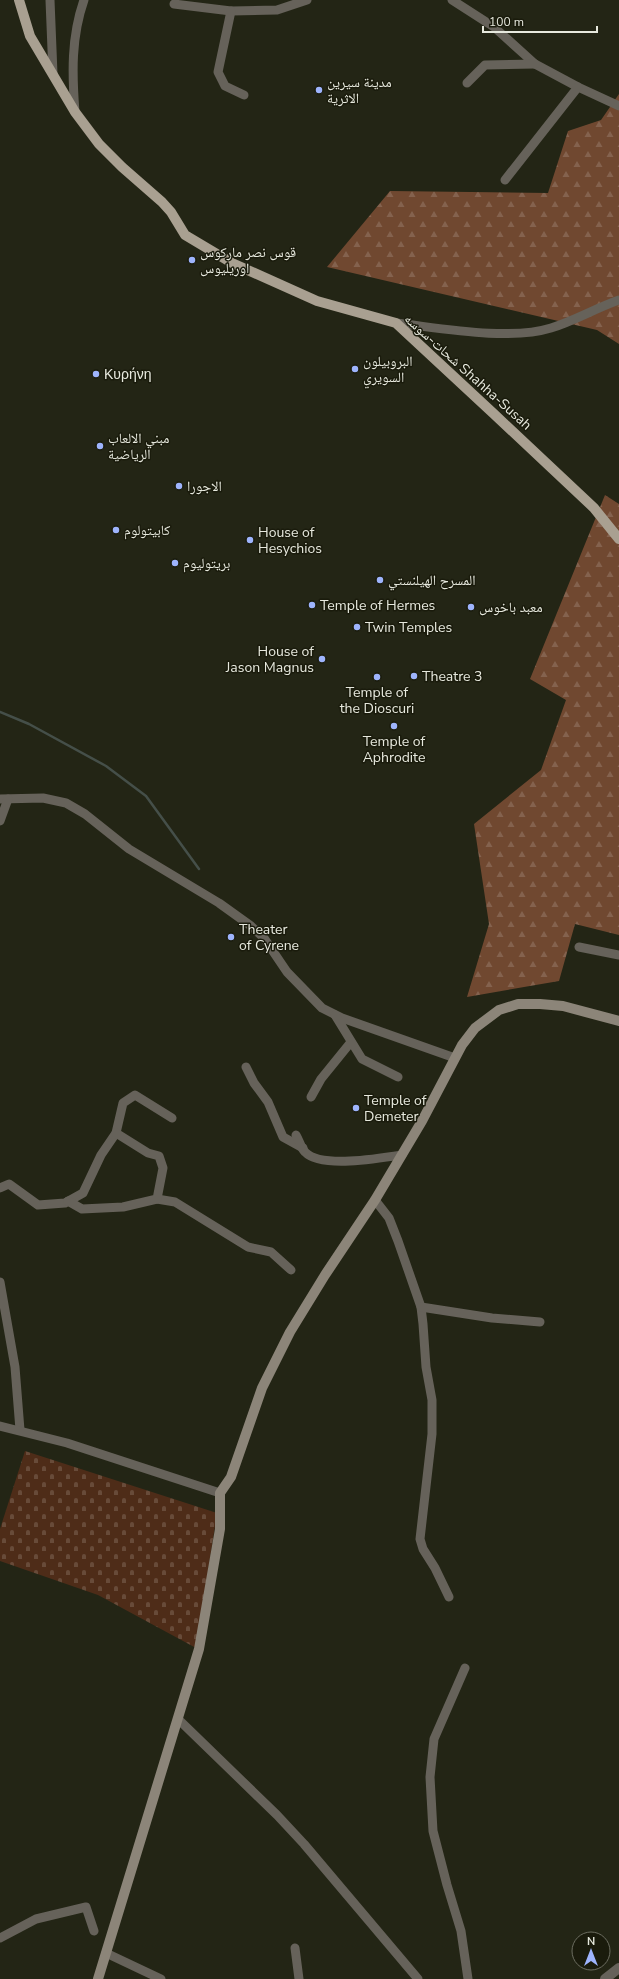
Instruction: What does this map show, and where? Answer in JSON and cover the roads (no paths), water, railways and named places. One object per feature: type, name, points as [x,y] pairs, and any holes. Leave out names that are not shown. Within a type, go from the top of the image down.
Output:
[{"type":"main road","name":"شحات-سوسه Shahha-Susah","points":[[19,0],[30,36],[75,112],[99,144],[122,168],[162,202],[171,212],[180,229],[191,239],[232,263],[317,301],[396,324],[594,508],[619,539]]},
{"type":"main road","points":[[98,1979],[136,1861],[199,1649],[220,1529],[220,1493],[231,1477],[262,1388],[275,1359],[325,1275],[376,1200],[462,1045],[475,1028],[499,1010],[508,1006],[540,1004],[563,1006],[619,1021]]},
{"type":"street","points":[[50,0],[53,75]]},
{"type":"street","points":[[75,112],[72,73],[75,35],[84,0]]},
{"type":"street","points":[[174,4],[231,11],[277,10],[308,0]]},
{"type":"street","points":[[452,0],[494,27],[535,64],[578,87],[619,106]]},
{"type":"street","points":[[231,11],[218,72],[225,86],[244,95]]},
{"type":"street","points":[[467,83],[485,65],[535,64]]},
{"type":"street","points":[[505,180],[578,87]]},
{"type":"street","points":[[396,324],[519,334],[550,328],[600,306],[619,300]]},
{"type":"street","points":[[0,821],[4,799],[55,800],[66,803],[85,814],[129,849],[219,903],[251,926],[264,938],[287,972],[322,1008],[335,1015],[455,1058]]},
{"type":"street","points":[[579,947],[619,955]]},
{"type":"street","points":[[335,1015],[362,1059],[398,1077]]},
{"type":"street","points":[[311,1097],[321,1079],[351,1042]]},
{"type":"street","points":[[246,1067],[254,1083],[268,1102],[283,1137],[303,1148]]},
{"type":"street","points":[[0,1188],[9,1184],[38,1205],[68,1201],[83,1193],[101,1155],[116,1133],[123,1103],[135,1095],[172,1118]]},
{"type":"street","points":[[116,1133],[148,1153],[159,1156],[163,1168],[157,1200]]},
{"type":"street","points":[[296,1135],[305,1152],[322,1161],[359,1161],[402,1155]]},
{"type":"street","points":[[68,1201],[82,1209],[123,1207],[157,1200],[175,1202],[248,1247],[271,1252],[291,1270]]},
{"type":"street","points":[[376,1200],[389,1218],[421,1308],[426,1367],[432,1400],[432,1434],[420,1539],[423,1550],[435,1568],[449,1597]]},
{"type":"street","points":[[0,1282],[15,1367],[20,1430]]},
{"type":"street","points":[[421,1308],[492,1318],[540,1322]]},
{"type":"street","points":[[0,1426],[20,1430],[220,1493]]},
{"type":"street","points":[[465,1668],[434,1739],[430,1777],[434,1832],[447,1885],[461,1931],[468,1979]]},
{"type":"street","points":[[178,1719],[277,1815],[304,1844],[418,1979]]},
{"type":"street","points":[[0,1938],[36,1919],[86,1907],[94,1931]]},
{"type":"street","points":[[295,1948],[299,1979]]},
{"type":"street","points":[[106,1953],[161,1979]]},
{"type":"street","points":[[605,1979],[619,1968]]},
{"type":"waterway","points":[[0,712],[29,724],[106,766],[146,796],[199,869]]},
{"type":"place","name":"مدينة سيرين الاثرية","points":[[319,90]]},
{"type":"place","name":"قوس نصر ماركوس اوريليوس","points":[[192,260]]},
{"type":"place","name":"البروبيلون السويري","points":[[355,369]]},
{"type":"place","name":"Κυρήνη","points":[[96,374]]},
{"type":"place","name":"مبني الالعاب الرياضية","points":[[100,446]]},
{"type":"place","name":"الاجورا","points":[[179,486]]},
{"type":"place","name":"كابيتولوم","points":[[116,530]]},
{"type":"place","name":"House of Hesychios","points":[[250,540]]},
{"type":"place","name":"بريتوليوم","points":[[175,563]]},
{"type":"place","name":"المسرح الهيلنستي","points":[[380,580]]},
{"type":"place","name":"Temple of Hermes","points":[[312,605]]},
{"type":"place","name":"معبد باخوس","points":[[471,607]]},
{"type":"place","name":"Twin Temples","points":[[357,627]]},
{"type":"place","name":"House of Jason Magnus","points":[[322,659]]},
{"type":"place","name":"Theatre 3","points":[[414,676]]},
{"type":"place","name":"Temple of the Dioscuri","points":[[377,677]]},
{"type":"place","name":"Temple of Aphrodite","points":[[394,726]]},
{"type":"place","name":"Theater of Cyrene","points":[[231,937]]},
{"type":"place","name":"Temple of Demeter","points":[[356,1108]]}]
